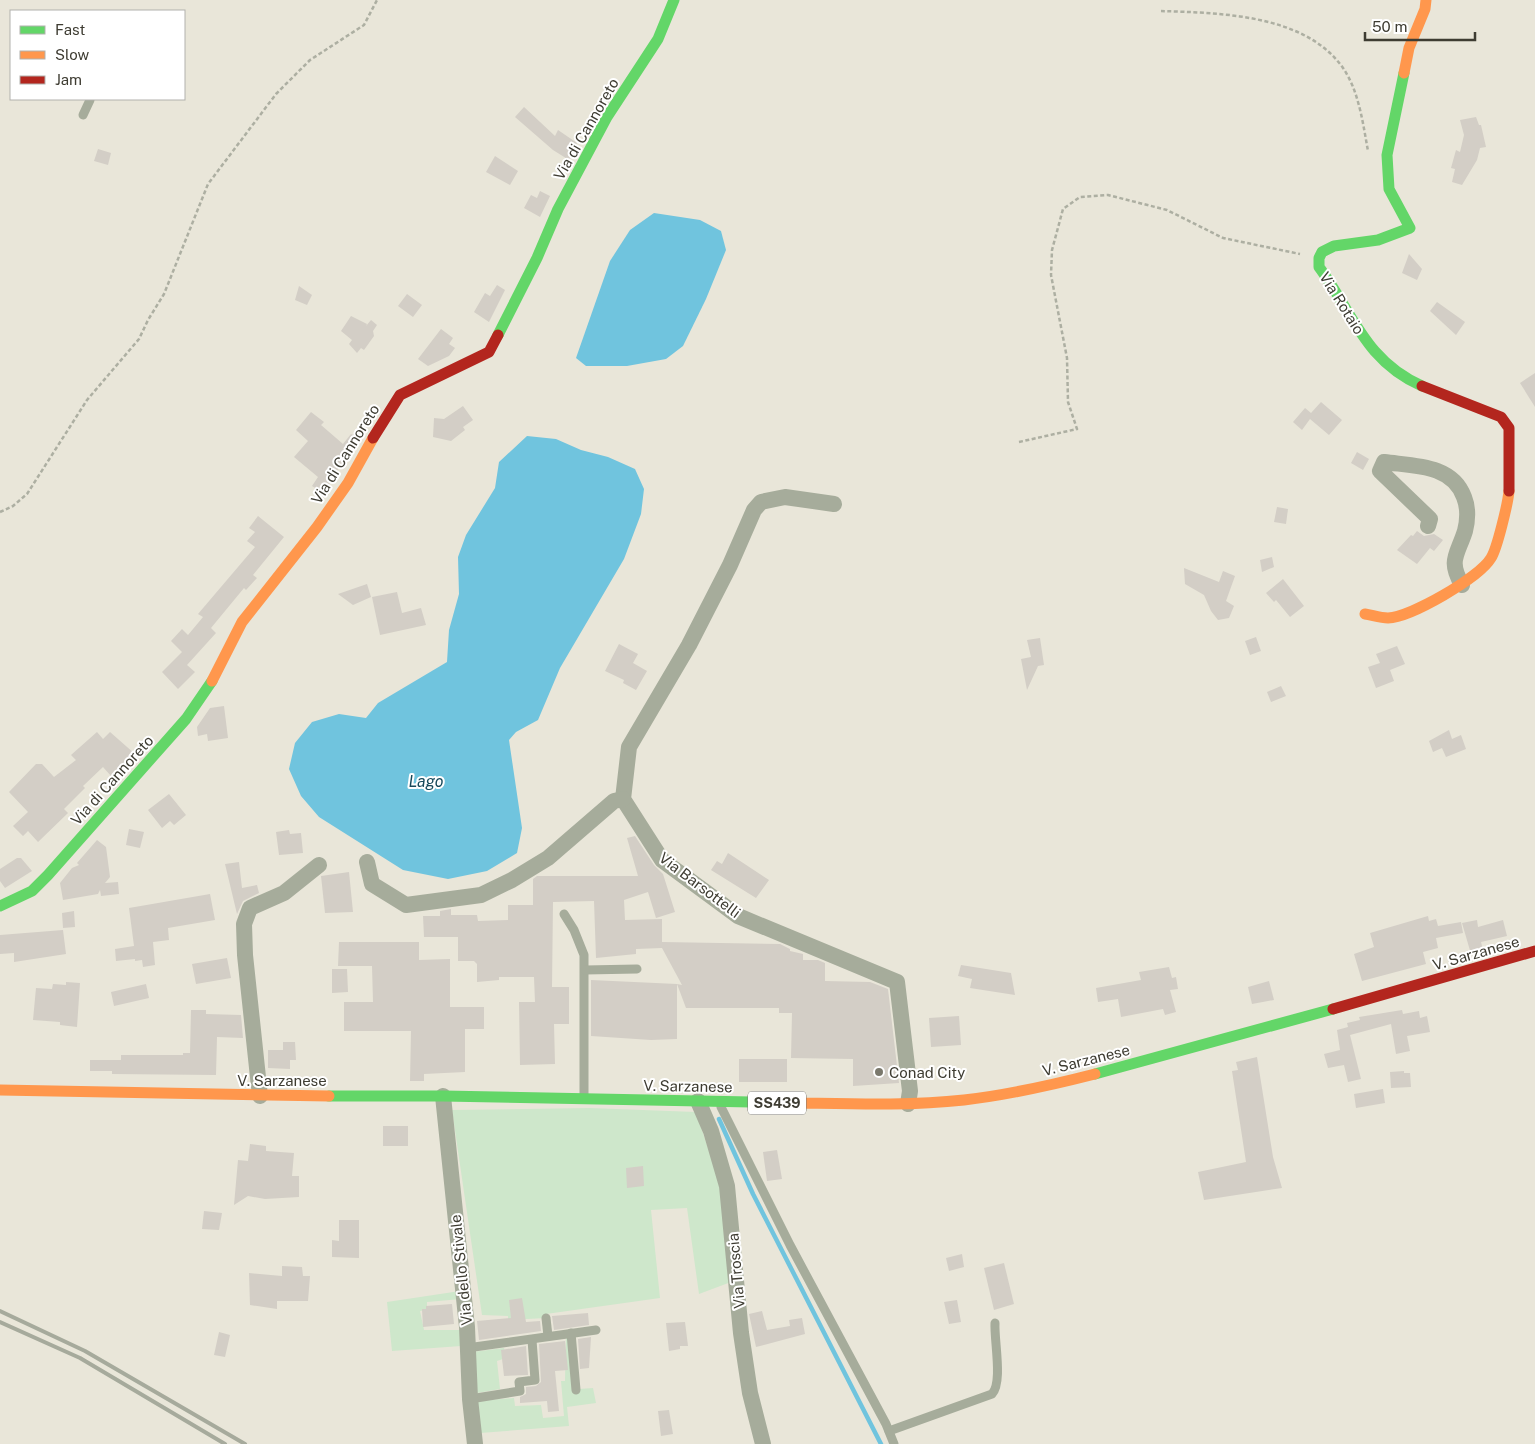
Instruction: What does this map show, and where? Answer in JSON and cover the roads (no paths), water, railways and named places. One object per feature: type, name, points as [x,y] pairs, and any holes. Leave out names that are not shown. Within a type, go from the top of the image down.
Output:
[{"type":"street","name":"Via di Cannoreto","points":[[0,906],[32,891],[186,720],[212,681],[242,622],[281,575],[343,490],[387,413],[400,395],[489,352],[537,258],[558,209],[607,117],[658,39],[674,0]]},
{"type":"street","name":"Via Rotaio","points":[[1365,614],[1388,618],[1407,613],[1462,585],[1477,574],[1492,557],[1509,494],[1509,428],[1501,417],[1391,370],[1377,356],[1347,314],[1319,267],[1319,258],[1322,252],[1334,246],[1378,240],[1410,228],[1389,189],[1387,155],[1409,48],[1425,9],[1426,0]]},
{"type":"street","points":[[1428,526],[1430,519],[1380,471],[1384,462],[1433,469],[1448,475],[1460,487],[1468,506],[1465,529],[1456,555],[1454,570],[1462,585]]},
{"type":"street","points":[[367,862],[372,884],[406,905],[481,895],[512,880],[548,858],[614,801],[623,799],[629,747],[688,645],[730,565],[754,510],[761,502],[785,497],[834,504]]},
{"type":"street","name":"Via Barsottelli","points":[[623,799],[662,860],[738,916],[898,982],[910,1091],[908,1104]]},
{"type":"street","points":[[260,1096],[245,955],[244,924],[250,908],[284,893],[319,865]]},
{"type":"street","name":"V. Sarzanese","points":[[0,1090],[260,1096],[443,1096],[584,1100],[908,1104],[965,1100],[1047,1086],[1244,1035],[1535,951]]},
{"type":"street","name":"Via dello Stivale","points":[[443,1096],[468,1327],[467,1348],[474,1444]]},
{"type":"street","name":"Via Troscia","points":[[698,1101],[710,1131],[727,1186],[741,1334],[750,1393],[763,1444]]},
{"type":"lane","points":[[83,115],[90,100]]},
{"type":"lane","points":[[564,914],[574,930],[584,955],[584,1100]]},
{"type":"lane","points":[[585,970],[637,969]]},
{"type":"lane","points":[[719,1102],[790,1245],[894,1444]]},
{"type":"lane","points":[[546,1318],[548,1336]]},
{"type":"lane","points":[[888,1430],[992,1394],[999,1381],[994,1341],[995,1323]]},
{"type":"lane","points":[[467,1348],[596,1330]]},
{"type":"lane","points":[[571,1333],[576,1390]]},
{"type":"lane","points":[[470,1399],[520,1391],[518,1382],[535,1380],[532,1340]]},
{"type":"water","points":[[654,213],[700,220],[721,231],[726,250],[706,299],[683,346],[666,359],[627,366],[586,366],[576,358],[610,261],[630,230]]},
{"type":"water","name":"Lago","points":[[527,436],[556,439],[581,450],[608,457],[635,469],[644,489],[641,514],[624,559],[560,668],[538,720],[516,732],[509,740],[522,828],[517,853],[487,871],[448,879],[403,870],[319,817],[301,796],[289,769],[295,743],[312,722],[339,714],[366,718],[378,703],[447,662],[449,630],[459,594],[458,557],[466,535],[495,488],[499,462]]},
{"type":"waterway","points":[[719,1119],[753,1194],[881,1444]]},
{"type":"railway","points":[[0,1311],[85,1351],[245,1444]]},
{"type":"railway","points":[[0,1322],[80,1358],[225,1444]]},
{"type":"place","name":"Conad City","points":[[879,1072]]}]
